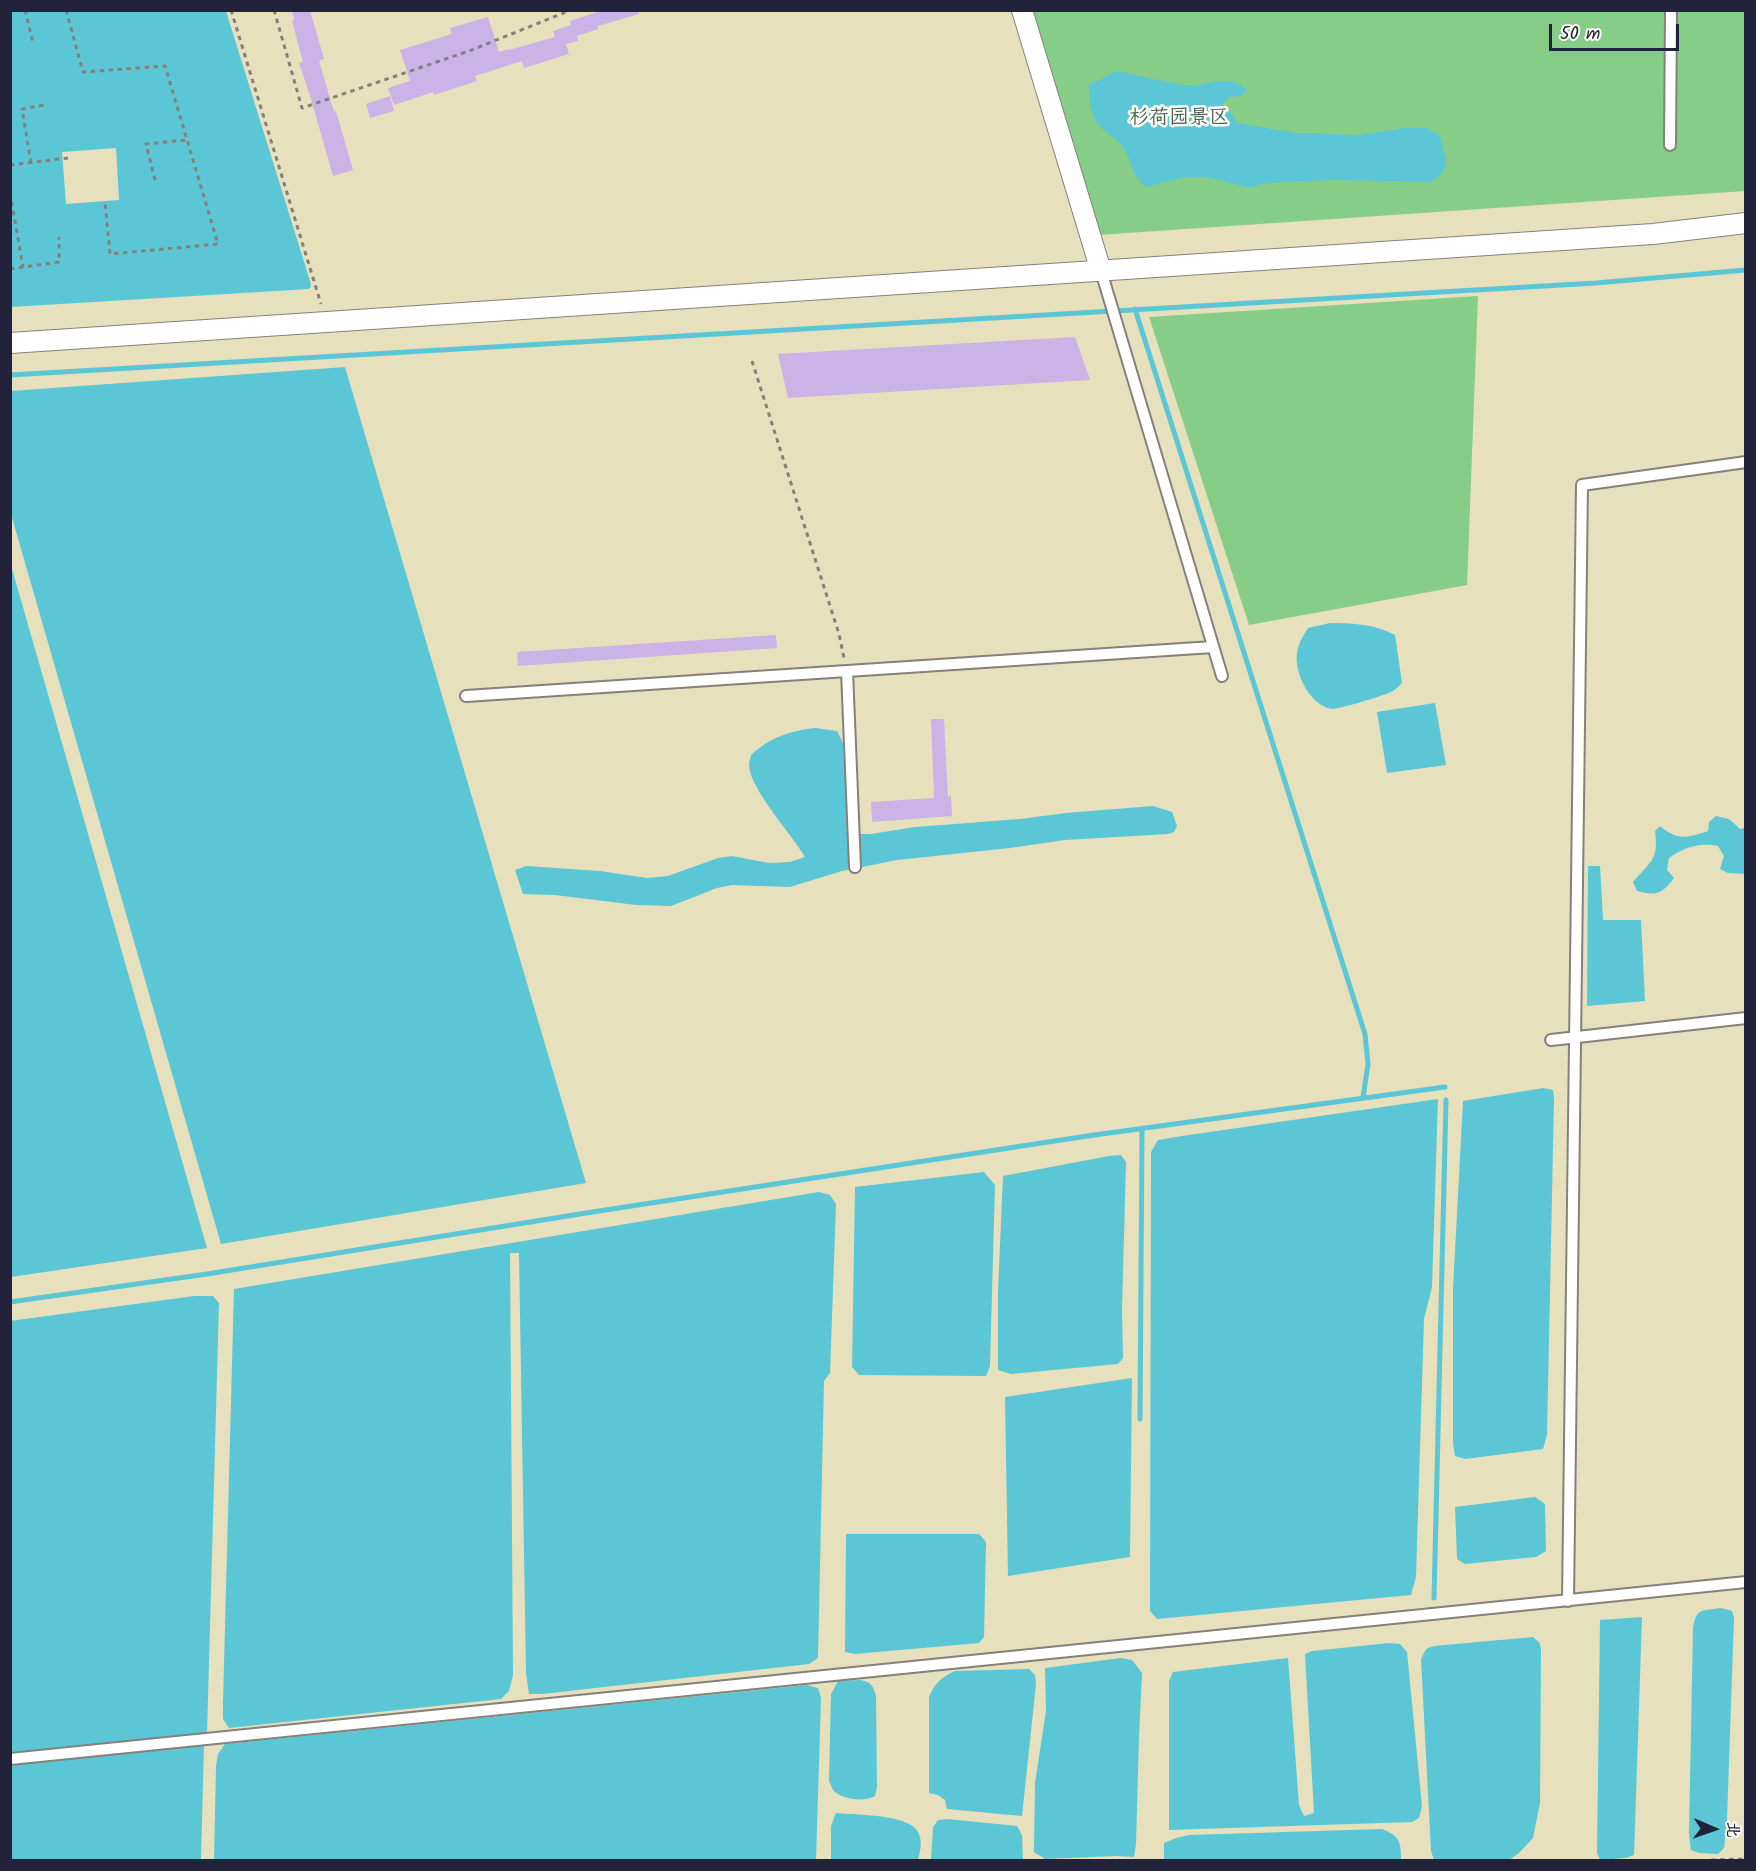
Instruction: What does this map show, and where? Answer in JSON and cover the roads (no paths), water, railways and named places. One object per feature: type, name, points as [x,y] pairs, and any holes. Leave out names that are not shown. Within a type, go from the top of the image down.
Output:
[{"type":"street","points":[[1022,10],[1101,271]]},
{"type":"street","points":[[10,343],[1653,234],[1746,223]]},
{"type":"lane","points":[[1670,146],[1671,10]]},
{"type":"lane","points":[[1101,271],[1222,676]]},
{"type":"lane","points":[[1568,1601],[1582,485],[1746,462]]},
{"type":"lane","points":[[466,696],[1213,647]]},
{"type":"lane","points":[[847,671],[855,867]]},
{"type":"lane","points":[[1551,1040],[1746,1018]]},
{"type":"lane","points":[[10,1759],[1746,1582]]},
{"type":"water","points":[[11,10],[226,11],[310,281],[309,289],[11,307]],"holes":[[[116,148],[119,200],[66,204],[62,152]]]},
{"type":"water","points":[[1116,71],[1182,85],[1233,81],[1247,89],[1242,96],[1229,97],[1221,106],[1232,114],[1238,123],[1295,133],[1358,135],[1405,128],[1427,128],[1440,136],[1445,167],[1431,182],[1336,180],[1282,182],[1249,188],[1206,177],[1186,177],[1146,187],[1135,174],[1123,147],[1099,125],[1092,111],[1089,85]]},
{"type":"water","points":[[345,367],[586,1183],[221,1244],[11,514],[11,391]]},
{"type":"water","points":[[10,562],[207,1248],[11,1277],[10,1277]]},
{"type":"water","points":[[1330,623],[1363,625],[1379,628],[1395,635],[1402,683],[1386,694],[1343,707],[1332,709],[1317,702],[1306,688],[1298,671],[1298,650],[1308,628]]},
{"type":"water","points":[[1435,703],[1446,765],[1387,773],[1377,712]]},
{"type":"water","points":[[815,728],[837,731],[843,743],[849,831],[859,834],[1153,806],[1172,812],[1177,826],[1174,832],[1168,834],[1065,840],[897,860],[842,871],[790,887],[732,885],[717,888],[671,906],[636,905],[555,895],[523,894],[515,870],[526,866],[600,871],[647,878],[668,876],[718,858],[732,856],[769,863],[790,862],[805,857],[763,798],[751,774],[749,763],[751,755],[773,739]]},
{"type":"water","points":[[1716,816],[1729,819],[1740,829],[1745,828],[1745,874],[1728,873],[1720,869],[1724,856],[1718,846],[1699,845],[1686,848],[1669,858],[1667,870],[1674,878],[1662,890],[1654,893],[1637,891],[1633,882],[1652,860],[1656,848],[1655,831],[1660,826],[1672,834],[1683,837],[1708,831],[1709,822]]},
{"type":"water","points":[[1588,866],[1600,866],[1603,920],[1641,920],[1645,1001],[1587,1006]]},
{"type":"water","points":[[1543,1088],[1553,1090],[1554,1099],[1547,1435],[1543,1449],[1465,1459],[1455,1456],[1453,1443],[1453,1289],[1463,1101]]},
{"type":"water","points":[[1438,1099],[1432,1287],[1424,1319],[1416,1577],[1411,1595],[1157,1619],[1150,1611],[1151,1152],[1158,1140]]},
{"type":"water","points":[[1121,1155],[1126,1162],[1123,1358],[1118,1364],[1011,1374],[998,1370],[998,1291],[1003,1176]]},
{"type":"water","points":[[984,1172],[995,1185],[990,1366],[986,1376],[859,1375],[852,1367],[855,1187]]},
{"type":"water","points":[[819,1192],[830,1195],[836,1204],[830,1373],[824,1381],[818,1658],[809,1664],[529,1694],[526,1673],[519,1253],[510,1253],[513,1675],[509,1691],[501,1699],[229,1728],[223,1719],[223,1702],[234,1289]]},
{"type":"water","points":[[194,1296],[213,1296],[219,1303],[207,1734],[11,1752],[10,1321]]},
{"type":"water","points":[[1132,1378],[1130,1557],[1008,1576],[1005,1397]]},
{"type":"water","points":[[1535,1497],[1545,1504],[1546,1551],[1536,1557],[1465,1564],[1457,1559],[1455,1507]]},
{"type":"water","points":[[846,1534],[979,1534],[986,1542],[984,1637],[979,1643],[855,1654],[845,1652]]},
{"type":"water","points":[[1721,1608],[1732,1611],[1734,1618],[1727,1819],[1724,1848],[1718,1854],[1691,1850],[1689,1834],[1693,1627],[1699,1613]]},
{"type":"water","points":[[1642,1617],[1634,1855],[1626,1858],[1600,1860],[1597,1853],[1600,1620]]},
{"type":"water","points":[[1533,1637],[1539,1642],[1541,1648],[1540,1803],[1533,1838],[1509,1860],[1434,1860],[1431,1851],[1421,1659],[1426,1649],[1434,1646]]},
{"type":"water","points":[[1389,1643],[1400,1644],[1407,1652],[1422,1806],[1419,1818],[1412,1822],[1169,1830],[1169,1681],[1173,1672],[1288,1658],[1299,1805],[1304,1816],[1314,1813],[1305,1654],[1312,1651]]},
{"type":"water","points":[[1121,1658],[1132,1660],[1142,1673],[1134,1857],[1045,1859],[1034,1852],[1035,1783],[1046,1711],[1045,1668]]},
{"type":"water","points":[[1029,1669],[1035,1675],[1036,1684],[1022,1816],[947,1809],[945,1800],[929,1793],[929,1697],[934,1688],[942,1678],[955,1671]]},
{"type":"water","points":[[860,1680],[871,1685],[876,1696],[877,1787],[875,1796],[859,1799],[847,1798],[837,1793],[829,1781],[831,1694],[838,1681]]},
{"type":"water","points":[[807,1685],[818,1688],[821,1698],[816,1860],[214,1860],[216,1766],[218,1754],[225,1744]]},
{"type":"water","points":[[204,1744],[201,1860],[11,1860],[10,1764]]},
{"type":"water","points":[[836,1813],[893,1819],[913,1826],[920,1839],[918,1860],[831,1860],[831,1826]]},
{"type":"water","points":[[938,1820],[1017,1826],[1022,1835],[1023,1860],[931,1860],[933,1827]]},
{"type":"water","points":[[1382,1829],[1393,1834],[1398,1840],[1401,1860],[1164,1860],[1164,1843],[1189,1835]]},
{"type":"waterway","points":[[10,375],[1596,283],[1746,270]]},
{"type":"waterway","points":[[1135,309],[1365,1034],[1368,1064],[1363,1098]]},
{"type":"waterway","points":[[10,1302],[207,1274],[1087,1136],[1445,1087]]},
{"type":"waterway","points":[[1434,1598],[1446,1100]]},
{"type":"waterway","points":[[1140,1419],[1142,1129]]},
{"type":"park label","name":"杉荷园景区","points":[[1179,120]]}]
